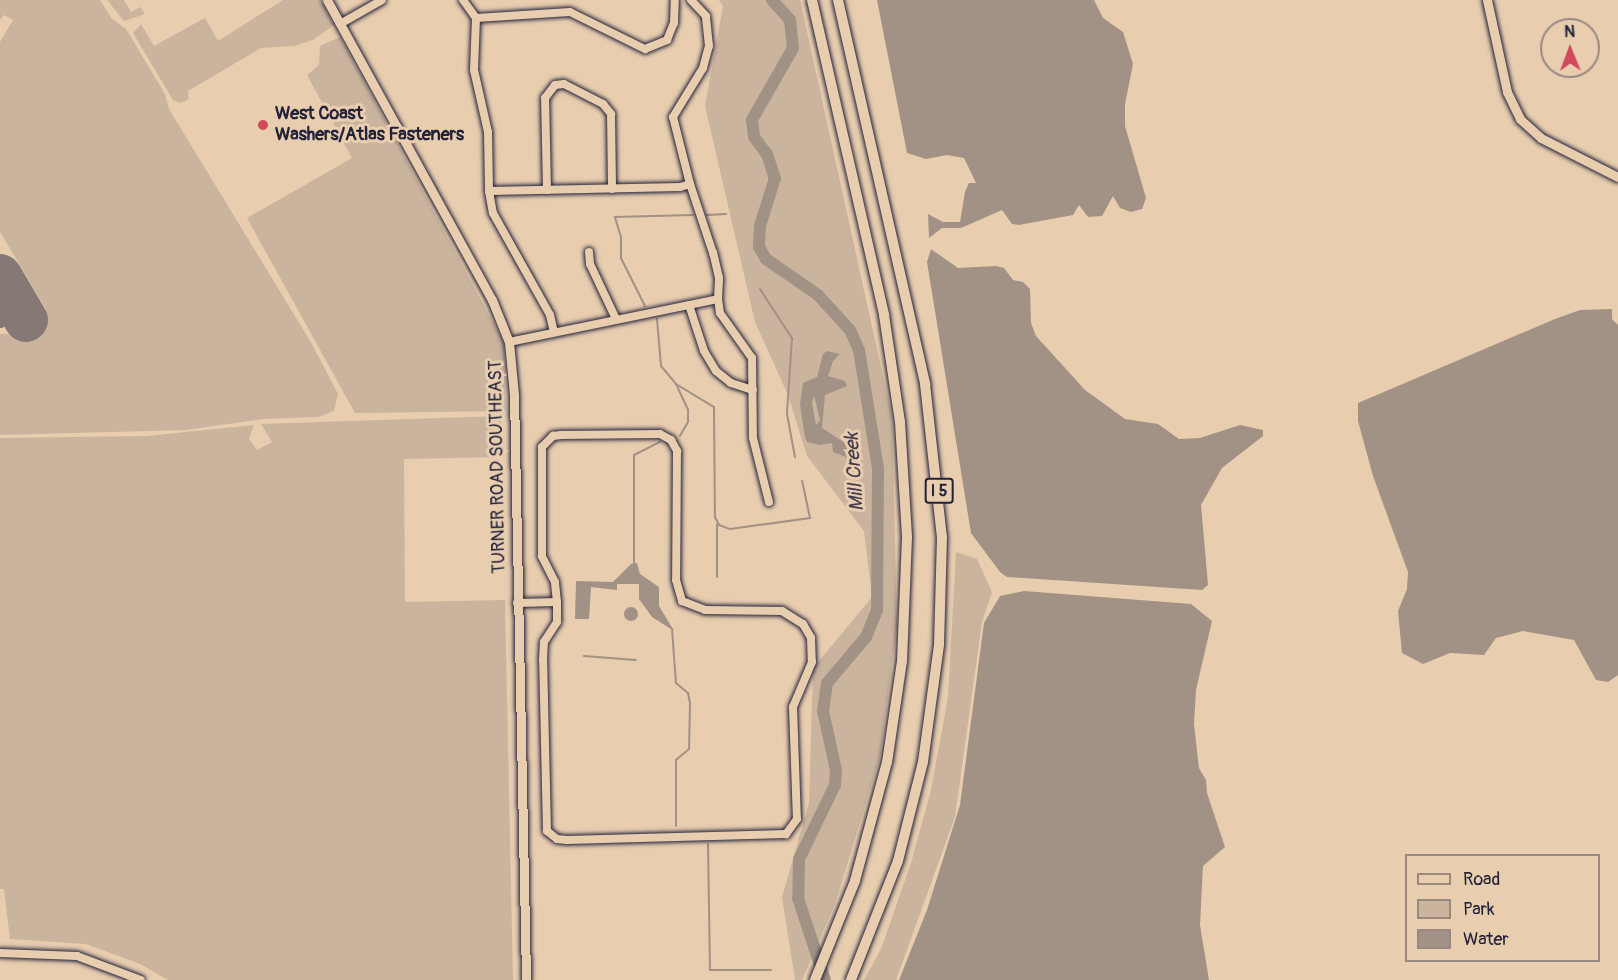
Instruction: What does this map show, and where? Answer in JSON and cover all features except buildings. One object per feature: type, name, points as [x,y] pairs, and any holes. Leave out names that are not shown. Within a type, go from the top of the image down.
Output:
[{"type":"highway","name":"I 5","points":[[812,0],[884,315],[900,422],[907,537],[902,661],[890,745],[866,846],[833,941],[815,980]]},
{"type":"highway","name":"I 5","points":[[838,0],[923,374],[934,441],[942,537],[939,645],[923,762],[898,861],[851,980]]},
{"type":"main road","name":"TURNER ROAD SOUTHEAST","points":[[327,0],[492,300],[509,342],[518,603],[526,980]]},
{"type":"main road","points":[[1487,0],[1508,96],[1520,119],[1541,138],[1618,177]]},
{"type":"street","points":[[340,24],[382,0]]},
{"type":"street","points":[[463,0],[476,18],[474,70],[488,132],[489,191],[493,213],[550,315],[554,332]]},
{"type":"street","points":[[476,18],[570,12],[645,49],[667,40],[674,23],[675,0]]},
{"type":"street","points":[[691,0],[706,16],[707,57],[673,117],[690,184],[719,278],[720,313],[752,358],[753,438],[769,502]]},
{"type":"street","points":[[548,190],[545,98],[555,85],[564,84],[603,104],[611,114],[612,189]]},
{"type":"street","points":[[489,191],[612,189],[690,184]]},
{"type":"street","points":[[589,252],[590,264],[616,319]]},
{"type":"street","points":[[509,342],[718,299]]},
{"type":"street","points":[[689,305],[704,351],[716,371],[731,383],[753,390]]},
{"type":"street","points":[[561,435],[667,436],[676,450],[676,580],[682,601],[705,610],[782,611],[804,624],[811,638],[812,662],[793,707],[798,807],[790,830],[781,835],[687,835],[662,840],[567,840],[551,836],[545,823],[543,660],[544,642],[557,622],[557,602],[555,582],[542,556],[541,454],[547,440],[561,435]]},
{"type":"street","points":[[518,603],[557,602]]},
{"type":"street","points":[[0,953],[77,956],[141,980]]},
{"type":"green space","points":[[0,0],[100,0],[112,19],[126,29],[165,94],[169,109],[312,344],[338,394],[334,411],[318,417],[263,419],[186,430],[0,435],[0,334],[8,334],[46,309],[0,232],[0,42],[13,20],[4,15],[0,20]]},
{"type":"green space","points":[[107,0],[124,0],[131,12],[140,7],[145,14],[124,21]]},
{"type":"green space","points":[[283,0],[320,0],[334,25],[313,40],[294,46],[261,48],[188,91],[189,99],[181,103],[173,100],[133,33],[141,24],[154,46],[205,18],[218,41]]},
{"type":"green space","points":[[719,0],[800,0],[892,417],[897,626],[880,757],[835,904],[802,980],[795,980],[782,897],[809,803],[813,668],[872,597],[864,531],[807,456],[788,395],[755,322],[705,106],[723,6]]},
{"type":"green space","points":[[340,37],[504,343],[506,411],[355,413],[247,218],[352,158],[307,75],[319,65],[320,46]]},
{"type":"green space","points":[[501,416],[503,457],[404,459],[405,602],[505,600],[513,980],[168,980],[140,964],[86,944],[10,939],[4,889],[0,889],[0,438],[147,436],[254,425],[249,439],[257,450],[272,442],[261,424]]},
{"type":"green space","points":[[956,552],[977,559],[992,592],[982,622],[955,817],[896,980],[864,980],[881,949],[911,863],[931,790],[948,697]]},
{"type":"water","points":[[877,0],[1094,0],[1103,18],[1123,32],[1133,64],[1125,104],[1125,126],[1146,198],[1142,209],[1131,212],[1120,208],[1113,196],[1102,216],[1088,217],[1079,205],[1073,215],[1019,225],[1012,224],[1002,210],[961,228],[942,228],[929,238],[928,214],[943,222],[960,222],[965,192],[969,183],[976,183],[964,158],[947,155],[926,159],[907,153]]},
{"type":"water","points":[[931,249],[958,268],[996,266],[1004,268],[1013,280],[1023,282],[1030,289],[1031,323],[1036,336],[1085,390],[1125,419],[1158,424],[1179,439],[1200,438],[1240,425],[1263,430],[1263,436],[1222,468],[1201,505],[1208,585],[1202,590],[1007,577],[1000,572],[971,533],[927,262]]},
{"type":"water","points":[[1612,309],[1612,319],[1618,325],[1618,675],[1608,682],[1596,680],[1574,640],[1523,631],[1496,638],[1484,655],[1450,653],[1423,664],[1402,653],[1398,611],[1407,589],[1408,572],[1373,476],[1358,421],[1358,403],[1555,319],[1580,310]]},
{"type":"water","points":[[827,351],[840,354],[833,361],[828,376],[845,381],[847,386],[825,395],[822,428],[854,449],[846,457],[833,452],[832,443],[820,445],[807,442],[805,437],[800,405],[803,383],[817,377],[823,354]],"holes":[[[814,395],[820,420],[816,425],[812,403]]]},
{"type":"water","points":[[637,563],[640,574],[659,587],[659,606],[674,631],[652,617],[639,599],[639,584],[617,584],[617,590],[591,587],[589,619],[575,619],[576,581],[613,582],[631,564]]},
{"type":"water","points":[[1024,591],[1191,604],[1212,621],[1196,690],[1194,724],[1199,768],[1206,780],[1207,793],[1225,847],[1203,866],[1200,925],[1209,980],[899,980],[927,910],[960,805],[984,623],[1000,596]]},
{"type":"water","points":[[631,607],[636,609],[638,614],[636,619],[631,621],[626,619],[624,614],[626,609]]},
{"type":"waterway","name":"Mill Creek","points":[[772,0],[790,20],[793,48],[752,120],[754,137],[767,154],[775,178],[760,226],[759,247],[766,259],[818,295],[850,330],[859,350],[878,468],[877,610],[866,637],[827,683],[823,711],[836,770],[835,785],[799,859],[798,898],[825,980]]},
{"type":"waterway","points":[[707,215],[726,214]]},
{"type":"waterway","points":[[645,306],[621,258],[621,237],[615,217],[693,215]]},
{"type":"waterway","points":[[760,289],[792,338],[787,414],[795,457]]},
{"type":"waterway","points":[[657,319],[661,366],[676,384],[688,410],[688,422],[680,436]]},
{"type":"waterway","points":[[676,384],[714,407],[715,517],[719,525],[730,529],[810,518],[802,481]]},
{"type":"waterway","points":[[634,565],[634,455],[660,442]]},
{"type":"waterway","points":[[717,524],[717,577]]},
{"type":"waterway","points":[[672,629],[676,683],[688,693],[690,703],[689,749],[676,760],[676,826]]},
{"type":"waterway","points":[[584,656],[636,660]]},
{"type":"waterway","points":[[708,844],[710,970],[771,970]]},
{"type":"taxiway","points":[[0,319],[8,305],[7,288]]},
{"type":"runway","points":[[0,276],[26,320]]},
{"type":"place","name":"West Coast Washers/Atlas Fasteners","points":[[263,125]]}]
